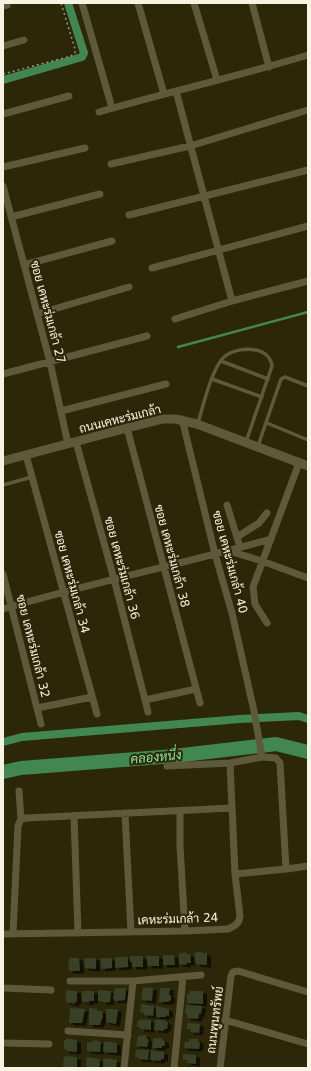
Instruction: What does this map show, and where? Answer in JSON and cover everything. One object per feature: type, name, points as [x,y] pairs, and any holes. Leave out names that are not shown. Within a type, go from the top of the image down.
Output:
[{"type":"street","points":[[82,3],[112,108]]},
{"type":"street","points":[[138,3],[164,94]]},
{"type":"street","points":[[194,3],[217,80]]},
{"type":"street","points":[[252,3],[269,67]]},
{"type":"street","points":[[3,46],[24,40]]},
{"type":"street","points":[[99,112],[269,67],[308,55]]},
{"type":"street","points":[[176,91],[232,301]]},
{"type":"street","points":[[3,114],[69,96]]},
{"type":"street","points":[[112,164],[190,146],[308,110]]},
{"type":"street","points":[[3,167],[85,148]]},
{"type":"street","points":[[129,215],[308,170]]},
{"type":"street","name":"ซอย เคหะร่มเกล้า 27","points":[[3,186],[50,362],[61,411],[72,443]]},
{"type":"street","points":[[11,217],[100,194]]},
{"type":"street","points":[[152,268],[308,226]]},
{"type":"street","points":[[24,265],[112,241]]},
{"type":"street","points":[[175,319],[232,301],[308,281]]},
{"type":"street","points":[[37,314],[129,287]]},
{"type":"street","points":[[3,374],[147,336]]},
{"type":"street","points":[[61,411],[166,384]]},
{"type":"street","name":"ถนนเคหะร่มเกล้า","points":[[3,461],[127,428],[163,420],[182,419],[308,466]]},
{"type":"street","name":"ซอย เคหะร่มเกล้า 40","points":[[182,419],[215,554],[232,613],[257,725],[262,757]]},
{"type":"street","name":"ซอย เคหะร่มเกล้า 38","points":[[127,428],[200,703]]},
{"type":"street","name":"ซอย เคหะร่มเกล้า 36","points":[[72,443],[114,579],[148,712]]},
{"type":"street","name":"ซอย เคหะร่มเกล้า 34","points":[[26,455],[97,714]]},
{"type":"street","points":[[268,623],[255,604],[253,587],[299,462]]},
{"type":"street","points":[[226,505],[240,547]]},
{"type":"street","points":[[237,537],[259,523],[266,513]]},
{"type":"street","points":[[3,609],[270,539]]},
{"type":"street","points":[[228,551],[263,557],[308,578]]},
{"type":"street","name":"ซอย เคหะร่มเกล้า 32","points":[[3,574],[41,724]]},
{"type":"street","points":[[145,700],[196,689]]},
{"type":"street","points":[[38,708],[92,697]]},
{"type":"street","points":[[167,766],[230,762],[262,757],[276,758],[280,763],[286,869]]},
{"type":"street","name":"เคหะร่มเกล้า 24","points":[[3,934],[185,931],[228,929],[235,926],[239,922],[240,916],[236,874],[230,762]]},
{"type":"street","points":[[14,934],[18,826],[21,820],[20,791]]},
{"type":"street","points":[[21,820],[27,818],[232,808]]},
{"type":"street","points":[[180,811],[180,846],[185,931]]},
{"type":"street","points":[[125,813],[131,932]]},
{"type":"street","points":[[74,816],[78,932]]},
{"type":"street","points":[[236,874],[308,866]]},
{"type":"street","name":"ถนนพูนทรัพย์","points":[[220,1068],[225,1020],[231,976],[233,972],[238,970],[308,992]]},
{"type":"street","points":[[70,981],[133,981],[183,978],[201,975]]},
{"type":"street","points":[[174,1068],[183,978]]},
{"type":"street","points":[[124,1068],[133,981]]},
{"type":"street","points":[[3,988],[51,990]]},
{"type":"street","points":[[225,1020],[308,1044]]},
{"type":"street","points":[[68,1031],[128,1035]]},
{"type":"street","points":[[3,1042],[49,1044]]},
{"type":"lane","points":[[197,424],[212,379],[221,361],[229,354],[236,351],[248,349],[261,351],[268,356],[272,366],[246,442]]},
{"type":"lane","points":[[221,361],[268,379]]},
{"type":"lane","points":[[258,447],[281,379],[285,377],[308,386]]},
{"type":"lane","points":[[212,379],[262,397]]},
{"type":"lane","points":[[267,423],[308,440]]},
{"type":"lane","points":[[3,485],[32,477]]},
{"type":"path","points":[[3,74],[72,56],[75,53],[61,3]]},
{"type":"building","points":[[202,951],[202,953],[207,953],[207,965],[196,964],[194,953]]},
{"type":"building","points":[[186,952],[186,954],[190,954],[191,963],[186,963],[187,965],[179,964],[179,954]]},
{"type":"building","points":[[163,955],[174,955],[175,965],[163,965]]},
{"type":"building","points":[[130,956],[143,956],[143,967],[132,967]]},
{"type":"building","points":[[146,956],[159,956],[159,966],[148,966]]},
{"type":"building","points":[[115,957],[128,957],[128,967],[115,968]]},
{"type":"building","points":[[69,958],[79,958],[80,971],[69,971]]},
{"type":"building","points":[[84,958],[96,958],[96,969],[85,968]]},
{"type":"building","points":[[100,958],[112,958],[112,968],[101,969]]},
{"type":"building","points":[[143,987],[153,988],[152,1001],[141,999]]},
{"type":"building","points":[[115,988],[126,988],[125,1000],[115,1001],[113,998]]},
{"type":"building","points":[[160,988],[170,988],[169,995],[171,995],[171,1001],[159,1002]]},
{"type":"building","points":[[66,990],[77,991],[77,1002],[75,1002],[75,1004],[66,1002]]},
{"type":"building","points":[[98,990],[111,991],[110,1002],[102,1003],[103,1001],[98,1001]]},
{"type":"building","points":[[82,991],[94,991],[94,1001],[89,1001],[89,1003],[82,1001]]},
{"type":"building","points":[[190,991],[203,991],[203,1004],[187,1003],[187,994],[189,994]]},
{"type":"building","points":[[141,1004],[154,1006],[153,1016],[144,1015],[144,1013],[140,1012]]},
{"type":"building","points":[[186,1005],[202,1006],[201,1014],[199,1014],[198,1019],[187,1018],[187,1014],[185,1014]]},
{"type":"building","points":[[156,1006],[169,1009],[169,1016],[166,1015],[166,1017],[156,1017]]},
{"type":"building","points":[[70,1008],[85,1009],[82,1023],[69,1023]]},
{"type":"building","points":[[89,1008],[102,1011],[103,1018],[100,1025],[89,1025]]},
{"type":"building","points":[[106,1009],[118,1009],[116,1024],[106,1022]]},
{"type":"building","points":[[138,1020],[151,1020],[151,1030],[140,1029],[140,1027],[137,1027]]},
{"type":"building","points":[[155,1020],[165,1020],[165,1022],[168,1022],[167,1029],[164,1029],[164,1031],[154,1030]]},
{"type":"building","points":[[187,1023],[200,1024],[199,1033],[190,1032],[191,1029],[187,1029]]},
{"type":"building","points":[[146,1035],[147,1039],[149,1039],[147,1047],[136,1046],[138,1036]]},
{"type":"building","points":[[66,1038],[77,1040],[77,1052],[66,1051],[66,1049],[64,1049],[64,1040],[66,1040]]},
{"type":"building","points":[[153,1038],[162,1038],[162,1040],[165,1041],[165,1046],[162,1046],[162,1048],[152,1048]]},
{"type":"building","points":[[189,1039],[198,1039],[198,1042],[200,1042],[199,1049],[184,1048],[185,1041],[189,1042]]},
{"type":"building","points":[[93,1040],[101,1042],[100,1052],[87,1051],[87,1042],[93,1042]]},
{"type":"building","points":[[105,1041],[117,1043],[117,1053],[103,1052]]},
{"type":"building","points":[[136,1050],[149,1050],[148,1060],[138,1059],[138,1057],[135,1057]]},
{"type":"building","points":[[151,1050],[164,1052],[164,1059],[161,1059],[161,1061],[150,1060]]},
{"type":"building","points":[[183,1054],[196,1055],[196,1064],[187,1063],[187,1060],[183,1060]]},
{"type":"building","points":[[64,1056],[77,1057],[77,1068],[63,1067]]},
{"type":"building","points":[[86,1058],[100,1059],[99,1068],[86,1068]]},
{"type":"building","points":[[107,1058],[117,1060],[116,1068],[103,1068],[103,1059]]},
{"type":"waterway","points":[[3,80],[82,57],[84,53],[68,3]]},
{"type":"waterway","points":[[178,347],[308,312]]},
{"type":"waterway","points":[[3,742],[22,737],[240,719],[299,716],[308,719]]},
{"type":"waterway","name":"คลองหนึ่ง","points":[[3,772],[21,768],[174,756],[276,744],[308,752]]}]
